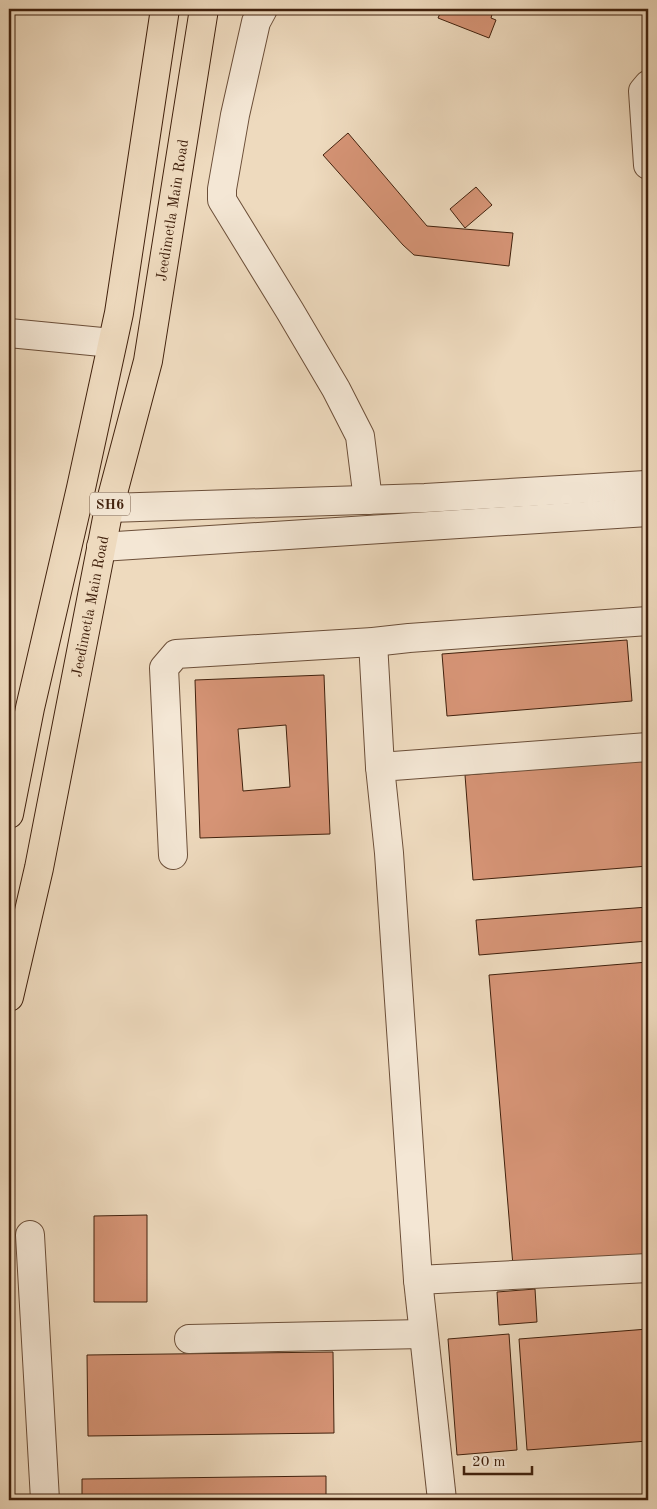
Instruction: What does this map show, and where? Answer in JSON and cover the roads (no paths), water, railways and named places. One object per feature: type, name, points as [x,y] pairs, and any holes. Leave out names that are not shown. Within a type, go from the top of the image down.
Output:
[{"type":"main road","name":"SH6","points":[[9,814],[30,708],[81,488],[119,312],[164,9]]},
{"type":"main road","name":"Jeedimetla Main Road","points":[[9,997],[38,868],[109,508],[148,361],[204,9]]},
{"type":"lane","points":[[263,9],[256,22],[235,115],[222,189],[222,200],[336,389],[360,436],[368,500]]},
{"type":"lane","points":[[648,85],[643,91],[648,165]]},
{"type":"lane","points":[[9,333],[112,343]]},
{"type":"lane","points":[[101,547],[648,512],[645,499],[647,483],[434,498],[109,508]]},
{"type":"lane","points":[[173,855],[164,668],[176,654],[373,642],[418,637],[648,621]]},
{"type":"lane","points":[[373,642],[380,767],[389,862],[418,1280],[442,1500]]},
{"type":"lane","points":[[380,767],[648,747]]},
{"type":"lane","points":[[30,1235],[45,1500]]},
{"type":"lane","points":[[418,1280],[648,1268]]},
{"type":"lane","points":[[190,1339],[423,1334]]}]
